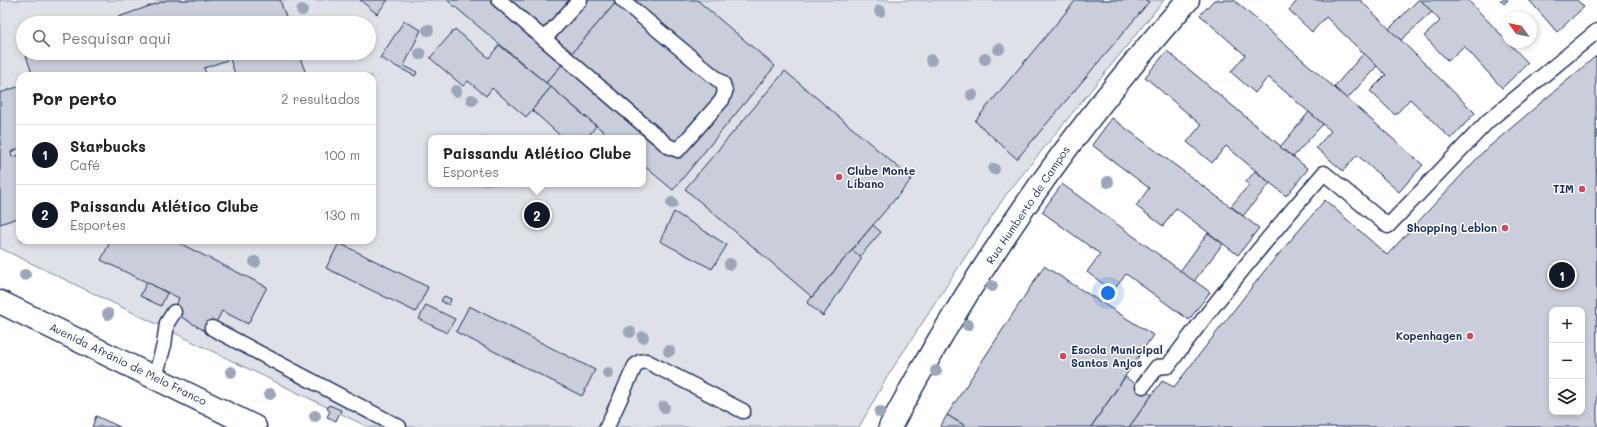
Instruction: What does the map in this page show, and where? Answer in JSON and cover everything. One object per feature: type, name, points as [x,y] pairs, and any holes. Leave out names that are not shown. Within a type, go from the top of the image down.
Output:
[{"type":"street","name":"Rua Humberto de Campos","points":[[890,427],[970,291],[1030,199],[1089,117],[1143,50],[1188,0]]},
{"type":"street","name":"Avenida Afrânio de Melo Franco","points":[[0,302],[255,427]]},
{"type":"lane","points":[[499,0],[668,146],[678,150],[722,100],[725,92],[723,84],[622,0]]},
{"type":"lane","points":[[544,39],[580,0]]},
{"type":"lane","points":[[1143,386],[1157,367],[1168,366],[1197,326],[1271,234],[1324,173],[1388,226],[1488,121],[1597,32]]},
{"type":"lane","points":[[155,377],[164,345],[167,323],[174,312]]},
{"type":"lane","points":[[212,328],[399,427]]},
{"type":"lane","points":[[607,427],[635,366],[640,362],[646,361],[743,411]]},
{"type":"shaded area","points":[[0,0],[1164,0],[1005,196],[889,374],[859,427],[368,427],[0,248]]},
{"type":"building","points":[[167,0],[280,0],[286,16],[121,16]]},
{"type":"building","points":[[360,0],[388,0],[377,14]]},
{"type":"building","points":[[447,0],[618,0],[546,83]]},
{"type":"building","points":[[618,0],[697,0],[775,66],[673,190],[646,168],[646,135],[607,135],[546,83]]},
{"type":"building","points":[[1076,0],[1146,0],[1149,2],[1017,159],[975,121]]},
{"type":"building","points":[[1214,0],[1234,0],[1423,165],[1399,192],[1357,155],[1343,171],[1316,148],[1331,131],[1268,77],[1255,93],[1231,72],[1245,55],[1200,15]]},
{"type":"building","points":[[1298,0],[1360,0],[1475,113],[1451,139],[1410,99],[1395,115],[1370,91],[1386,75],[1326,17],[1312,32],[1289,10]]},
{"type":"building","points":[[1418,0],[1421,0],[1432,12],[1401,40],[1389,29]]},
{"type":"building","points":[[1421,0],[1468,0],[1501,35],[1501,48],[1514,48],[1528,63],[1502,88],[1464,46],[1448,61],[1424,36],[1440,21]]},
{"type":"building","points":[[1500,0],[1508,0],[1504,4]]},
{"type":"building","points":[[1529,0],[1577,0],[1584,7],[1557,32]]},
{"type":"building","points":[[404,21],[421,30],[404,66],[417,72],[415,76],[380,58]]},
{"type":"building","points":[[455,29],[489,58],[499,45],[551,87],[526,117],[492,88],[486,96],[468,81],[463,86],[430,58]]},
{"type":"building","points":[[1167,51],[1308,169],[1286,196],[1226,146],[1212,163],[1187,142],[1201,125],[1145,77]]},
{"type":"building","points":[[1364,53],[1377,66],[1347,99],[1334,87]]},
{"type":"building","name":"Shopping Leblon","points":[[1596,56],[1597,427],[1129,427],[1162,381],[1174,387],[1266,269],[1325,200],[1387,255],[1484,151]]},
{"type":"building","points":[[27,60],[227,60],[204,68],[206,72],[32,72]]},
{"type":"building","points":[[230,60],[301,60],[305,72],[234,72]]},
{"type":"building","points":[[785,71],[912,179],[812,297],[685,189]]},
{"type":"building","points":[[16,87],[16,150],[11,152],[12,157],[16,156],[16,218],[0,224],[0,93]]},
{"type":"building","points":[[551,87],[596,126],[589,135],[560,135],[532,110]]},
{"type":"building","points":[[1309,112],[1323,124],[1293,157],[1280,147]]},
{"type":"building","points":[[1112,118],[1259,228],[1238,255],[1176,208],[1163,226],[1136,206],[1149,188],[1092,145]]},
{"type":"building","points":[[1255,171],[1270,183],[1243,216],[1231,206],[1249,185],[1246,182]]},
{"type":"building","points":[[1062,184],[1210,292],[1189,320],[1126,274],[1113,291],[1087,272],[1100,254],[1042,212]]},
{"type":"building","points":[[674,212],[727,245],[712,269],[660,241]]},
{"type":"building","points":[[873,225],[881,232],[860,256],[852,250]]},
{"type":"building","points":[[1208,233],[1223,244],[1194,281],[1180,271]]},
{"type":"building","points":[[109,244],[181,244],[267,287],[248,324],[222,311],[210,334],[173,312],[179,298],[101,260]]},
{"type":"building","points":[[338,244],[341,244],[428,287],[416,312],[326,268]]},
{"type":"building","points":[[852,250],[862,258],[823,316],[807,303]]},
{"type":"building","name":"Escola Municipal Santos Anjos","points":[[1044,266],[1153,335],[1091,427],[967,427],[947,415]]},
{"type":"building","points":[[147,282],[167,293],[161,306],[140,296]]},
{"type":"building","points":[[444,296],[451,299],[449,305],[441,301]]},
{"type":"building","points":[[426,305],[455,319],[447,333],[419,319]]},
{"type":"building","points":[[469,306],[595,370],[582,396],[456,332]]},
{"type":"building","points":[[1125,377],[1152,395],[1129,427],[1091,427]]},
{"type":"building","points":[[329,405],[341,410],[336,421],[327,417],[330,411],[327,409]]},
{"type":"building","points":[[947,415],[967,427],[940,427]]},
{"type":"building","points":[[96,416],[120,427],[92,427]]},
{"type":"place","name":"Clube Monte Líbano","points":[[839,177]]},
{"type":"place","name":"TIM","points":[[1582,189]]},
{"type":"place","name":"Paissandu Atlético Clube","points":[[537,215]]},
{"type":"place","name":"Shopping Leblon","points":[[1505,228]]},
{"type":"place","name":"Starbucks","points":[[1562,275]]},
{"type":"place","name":"Kopenhagen","points":[[1470,336]]},
{"type":"place","name":"Escola Municipal Santos Anjos","points":[[1063,356]]}]
